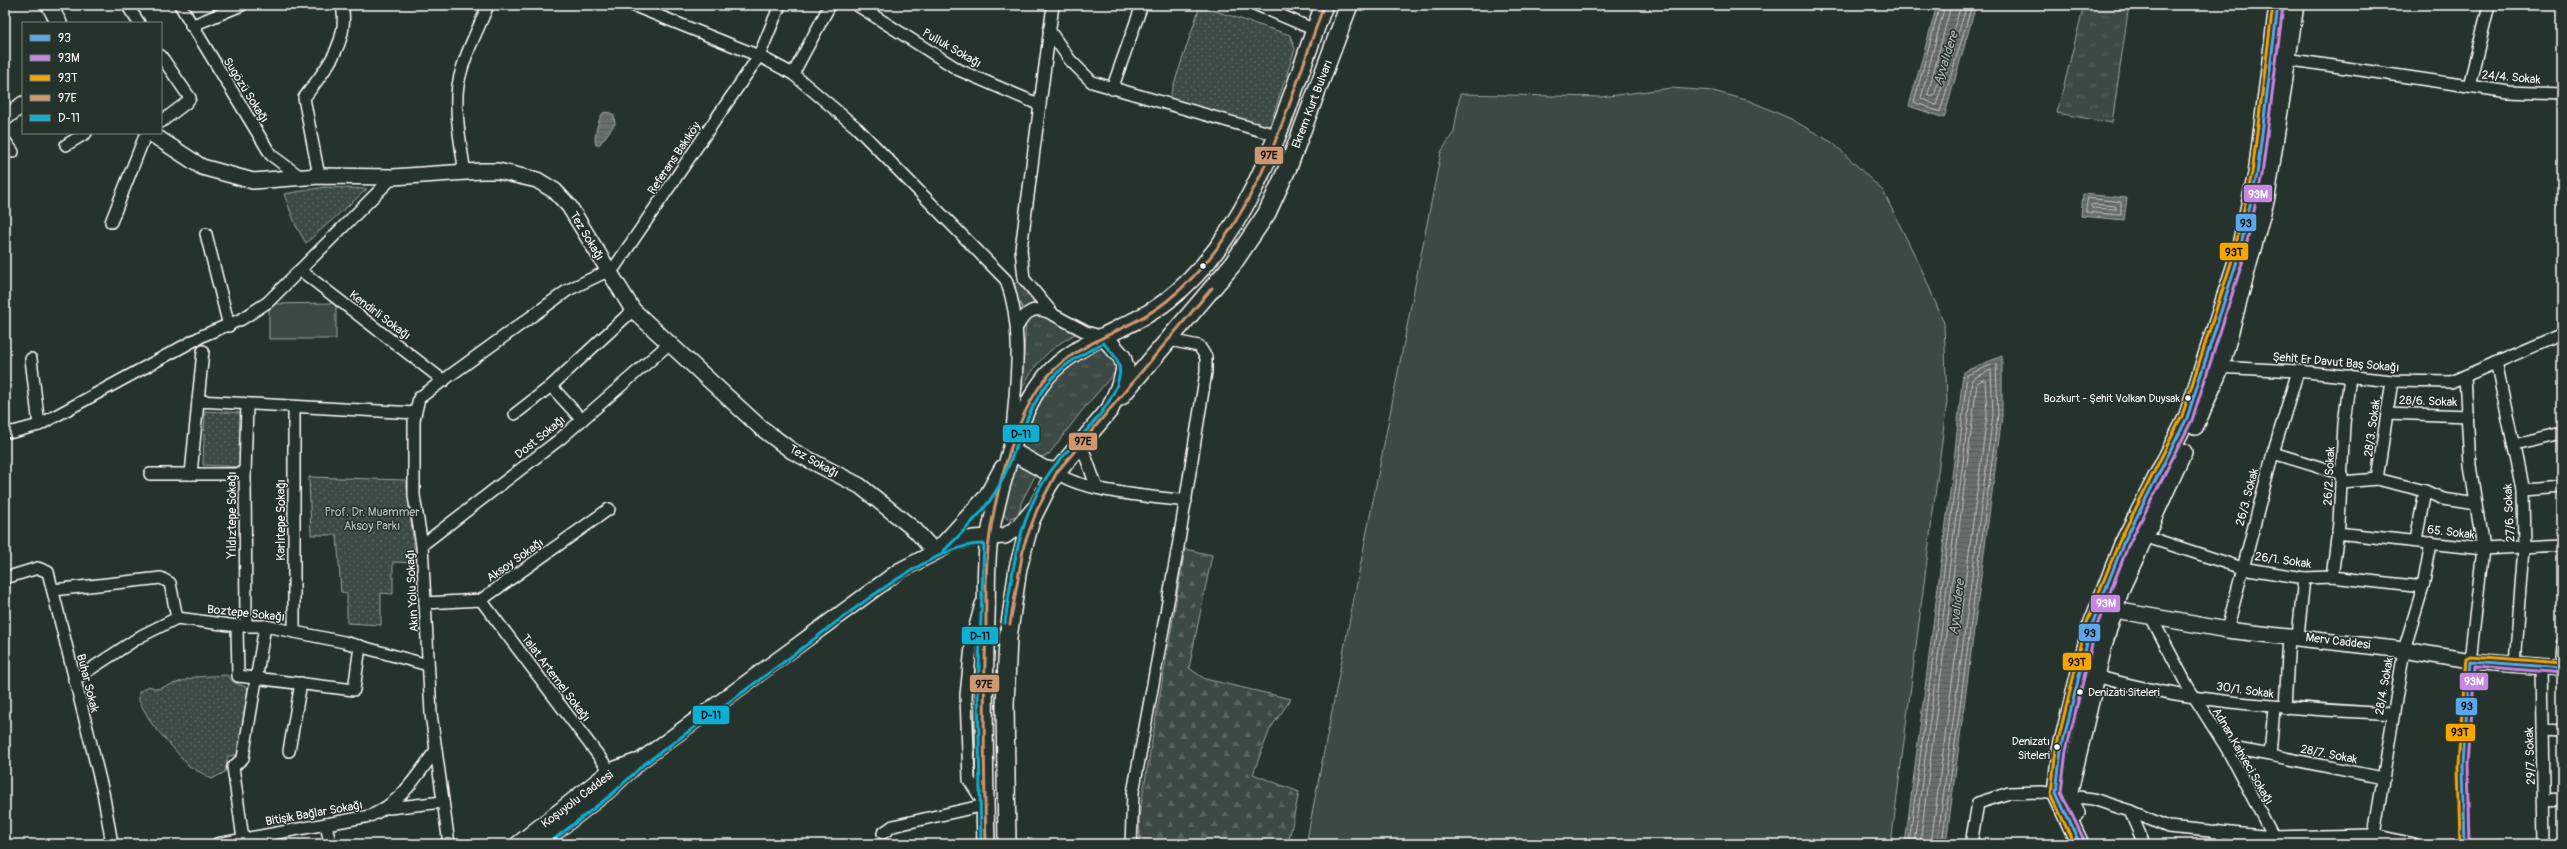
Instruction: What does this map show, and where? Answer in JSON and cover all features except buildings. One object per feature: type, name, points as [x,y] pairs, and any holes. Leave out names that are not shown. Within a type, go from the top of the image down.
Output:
[{"type":"main road","name":"Ekrem Kurt Bulvarı","points":[[986,844],[983,689],[989,539],[1010,451],[1018,428],[1047,376],[1066,359],[1142,317],[1168,300],[1194,276],[1224,240],[1247,203],[1276,135],[1324,5]]},
{"type":"main road","name":"Ekrem Kurt Bulvarı","points":[[1110,409],[1232,265],[1267,213],[1289,165],[1349,5]]},
{"type":"main road","points":[[2080,844],[2062,794],[2061,750],[2091,627],[2123,544],[2188,418],[2203,366],[2236,265],[2257,174],[2278,5]]},
{"type":"main road","points":[[2091,844],[2062,794],[2120,590],[2220,368],[2266,197],[2277,136],[2286,59],[2295,5]]},
{"type":"main road","points":[[1007,844],[1005,705],[1008,638],[1018,568],[1031,520],[1040,502],[1057,472],[1110,409],[1124,378],[1126,367],[1122,356],[1104,337]]},
{"type":"main road","points":[[1010,451],[1043,469],[1057,472]]},
{"type":"street","points":[[48,5],[58,22]]},
{"type":"street","points":[[127,5],[138,22]]},
{"type":"street","name":"Sugözü Sokağı","points":[[180,5],[191,26],[271,155],[302,178]]},
{"type":"street","points":[[191,26],[242,5]]},
{"type":"street","points":[[319,176],[304,98],[338,50],[345,27],[342,5]]},
{"type":"street","points":[[465,173],[457,123],[457,92],[466,58],[488,5]]},
{"type":"street","points":[[632,5],[759,56],[793,74],[856,128],[1006,280],[1014,302],[1018,350],[1010,451],[986,497],[967,520],[935,552]]},
{"type":"street","name":"Referans Bakıköy","points":[[608,271],[614,268],[759,56],[780,5]]},
{"type":"street","points":[[793,74],[830,5]]},
{"type":"street","name":"Pulluk Sokağı","points":[[857,5],[959,70],[1040,105]]},
{"type":"street","points":[[1053,5],[1021,249],[1024,279],[1054,315]]},
{"type":"street","points":[[1112,89],[1142,5]]},
{"type":"street","points":[[1257,5],[1315,30]]},
{"type":"street","name":"24/4. Sokak","points":[[2489,5],[2469,86],[2509,92],[2562,94]]},
{"type":"street","points":[[1049,30],[1070,60],[1092,82],[1276,135]]},
{"type":"street","points":[[162,57],[190,98],[186,103],[162,121]]},
{"type":"street","points":[[2286,59],[2469,86]]},
{"type":"street","points":[[5,118],[22,105]]},
{"type":"street","points":[[66,145],[84,134]]},
{"type":"street","points":[[111,222],[146,134]]},
{"type":"street","name":"Tez Sokağı","points":[[152,134],[202,167],[253,181],[319,176],[392,177],[498,171],[537,180],[555,191],[569,206],[633,310],[760,427],[792,451],[860,486],[915,530],[935,552]]},
{"type":"street","points":[[5,141],[13,152]]},
{"type":"street","points":[[5,431],[13,432],[39,425],[204,335],[229,326],[268,302],[392,177]]},
{"type":"street","points":[[206,234],[229,326]]},
{"type":"street","name":"Kendirli Sokağı","points":[[300,270],[444,381]]},
{"type":"street","name":"Akın Yolu Sokağı","points":[[449,844],[436,750],[428,665],[422,545],[414,496],[415,413],[419,398],[568,290],[608,271]]},
{"type":"street","points":[[1006,280],[1024,279]]},
{"type":"street","points":[[1017,327],[1025,313],[1032,310],[1043,309],[1086,332],[1104,337]]},
{"type":"street","points":[[515,414],[551,386],[633,310]]},
{"type":"street","name":"Şehit Er Davut Baş Sokağı","points":[[2203,366],[2298,371],[2392,381],[2451,382],[2562,334]]},
{"type":"street","points":[[1131,844],[1133,793],[1186,501],[1201,409],[1206,356],[1199,346],[1169,340]]},
{"type":"street","name":"Dost Sokağı","points":[[422,545],[582,420],[670,343]]},
{"type":"street","points":[[191,474],[203,351]]},
{"type":"street","points":[[31,359],[39,425]]},
{"type":"street","name":"27/6. Sokak","points":[[2496,362],[2523,490],[2524,548],[2515,664]]},
{"type":"street","name":"26/3. Sokak","points":[[2227,630],[2273,453],[2298,371]]},
{"type":"street","name":"26/2. Sokak","points":[[2332,577],[2342,478],[2344,424],[2350,376]]},
{"type":"street","points":[[2465,376],[2470,465],[2483,549],[2470,661],[2463,765],[2465,844]]},
{"type":"street","name":"28/3. Sokak","points":[[2377,479],[2392,381]]},
{"type":"street","points":[[551,386],[582,420]]},
{"type":"street","points":[[198,401],[415,413]]},
{"type":"street","name":"Yıldıztepe Sokağı","points":[[247,404],[242,626],[238,676],[256,678]]},
{"type":"street","name":"Karlıtepe Sokağı","points":[[294,407],[294,632]]},
{"type":"street","name":"28/6. Sokak","points":[[2388,413],[2468,416]]},
{"type":"street","points":[[2514,446],[2562,434]]},
{"type":"street","points":[[1081,444],[1097,488]]},
{"type":"street","points":[[2273,453],[2342,478],[2377,479],[2424,491],[2443,499],[2476,504]]},
{"type":"street","points":[[1057,472],[1063,478],[1097,488],[1186,501]]},
{"type":"street","points":[[150,474],[245,474]]},
{"type":"street","points":[[2523,490],[2562,487]]},
{"type":"street","points":[[2416,540],[2424,491]]},
{"type":"street","name":"Koşuyolu Caddesi","points":[[540,844],[608,791],[640,761],[899,571],[953,543],[974,538],[989,539],[1005,536],[1019,526],[1040,502]]},
{"type":"street","name":"Aksoy Sokağı","points":[[481,600],[609,509]]},
{"type":"street","name":"65. Sokak","points":[[2337,533],[2416,540],[2483,549],[2562,545]]},
{"type":"street","name":"26/1. Sokak","points":[[2144,536],[2242,568],[2304,578],[2332,577],[2423,587]]},
{"type":"street","name":"28/4. Sokak","points":[[2379,839],[2383,778],[2404,650],[2423,587],[2431,543]]},
{"type":"street","name":"Buhar Sokak","points":[[5,578],[38,568],[48,572],[102,792],[112,844]]},
{"type":"street","points":[[53,590],[161,578],[170,583],[176,618],[141,636],[74,680]]},
{"type":"street","points":[[2270,755],[2304,578]]},
{"type":"street","points":[[425,603],[481,600]]},
{"type":"street","name":"Talat Artemel Sokağı","points":[[481,600],[610,771]]},
{"type":"street","name":"Merv Caddesi","points":[[2098,610],[2115,610],[2227,630],[2293,636],[2404,650],[2470,661],[2561,668]]},
{"type":"street","name":"Adnan Kahveci Sokağı","points":[[2151,617],[2193,696],[2226,747],[2275,840]]},
{"type":"street","name":"Boztepe Sokağı","points":[[176,618],[242,626],[265,626],[360,646],[428,665]]},
{"type":"street","points":[[248,840],[233,767],[243,758],[265,626]]},
{"type":"street","points":[[2561,668],[2562,644]]},
{"type":"street","points":[[256,678],[354,690],[360,646]]},
{"type":"street","name":"29/7. Sokak","points":[[2541,666],[2544,844]]},
{"type":"street","name":"30/1. Sokak","points":[[2096,676],[2140,689],[2280,708],[2393,714]]},
{"type":"street","points":[[289,751],[301,683]]},
{"type":"street","points":[[2542,731],[2562,732]]},
{"type":"street","name":"28/7. Sokak","points":[[2226,747],[2383,778]]},
{"type":"street","name":"Bitişik Bağlar Sokağı","points":[[217,844],[248,840],[370,816],[389,808],[404,793],[436,750]]},
{"type":"street","name":"Koşuyolu Caddesi","points":[[518,844],[610,771],[640,761]]},
{"type":"street","points":[[1971,844],[1978,804],[2008,793],[2062,794],[2093,799],[2130,811],[2168,827],[2217,831],[2275,840],[2379,839],[2413,844]]},
{"type":"street","points":[[2544,800],[2562,799]]},
{"type":"street","points":[[389,808],[443,802]]},
{"type":"street","points":[[883,833],[893,826],[985,805]]},
{"type":"street","points":[[2130,811],[2144,844]]},
{"type":"street","points":[[326,824],[330,844]]},
{"type":"street","points":[[2217,831],[2217,844]]},
{"type":"green space","points":[[2084,5],[2129,5],[2112,123],[2057,113]]},
{"type":"green space","points":[[1200,6],[1290,35],[1295,49],[1268,131],[1169,99]]},
{"type":"green space","points":[[1671,88],[1713,91],[1750,101],[1791,119],[1833,143],[1883,191],[1922,270],[1944,323],[1947,401],[1891,844],[1306,844],[1441,152],[1454,132],[1460,94],[1601,97]]},
{"type":"green space","points":[[325,187],[367,189],[306,243],[296,226],[284,194]]},
{"type":"green space","points":[[1018,282],[1023,283],[1035,306],[1024,311],[1011,285]]},
{"type":"green space","points":[[336,303],[336,339],[269,339],[269,304]]},
{"type":"green space","points":[[1039,312],[1077,333],[1056,346],[1041,360],[1028,377],[1017,399],[1023,368],[1026,319]]},
{"type":"green space","points":[[1100,347],[1108,349],[1119,366],[1116,371],[1081,412],[1049,454],[1039,457],[1022,449],[1032,418],[1052,382],[1069,364]]},
{"type":"green space","points":[[205,411],[244,413],[242,467],[203,465]]},
{"type":"green space","points":[[1013,460],[1036,474],[1021,503],[1019,515],[1007,519],[1002,511]]},
{"type":"green space","name":"Prof. Dr. Muammer Aksoy Parkı","points":[[309,477],[406,480],[416,563],[393,562],[393,594],[381,593],[381,625],[347,623],[347,593],[341,592],[337,535],[311,535]]},
{"type":"green space","points":[[1185,549],[1212,555],[1189,668],[1205,679],[1291,699],[1270,729],[1253,774],[1299,792],[1288,844],[1140,844],[1139,816]]},
{"type":"green space","points":[[227,675],[233,682],[248,688],[238,755],[228,756],[225,772],[212,779],[189,766],[152,724],[139,701],[139,692],[149,686],[157,689],[195,677]]},
{"type":"water","name":"Ayvalıdere","points":[[1937,5],[1976,5],[1944,118],[1909,106]]},
{"type":"water","points":[[608,112],[614,115],[615,124],[600,144],[596,145],[596,129],[599,120],[603,113]]},
{"type":"water","points":[[2083,194],[2127,198],[2124,220],[2081,216]]},
{"type":"water","name":"Ayvalıdere","points":[[2002,356],[2002,416],[1946,844],[1905,844],[1954,461],[1963,372]]},
{"type":"transit line","name":"97E","points":[[986,844],[984,711],[987,559],[994,510],[999,488],[1012,444],[1020,424],[1038,389],[1051,373],[1065,360],[1082,349],[1135,322],[1168,300],[1199,271],[1225,238],[1247,202],[1266,164],[1297,84],[1324,5]]},
{"type":"transit line","name":"93T","points":[[2074,844],[2051,794],[2056,749],[2086,625],[2119,542],[2182,416],[2233,257],[2252,173],[2273,5]]},
{"type":"transit line","name":"93","points":[[2080,844],[2056,793],[2061,750],[2091,627],[2123,544],[2187,418],[2238,258],[2257,174],[2278,5]]},
{"type":"transit line","name":"93M","points":[[2085,842],[2061,792],[2066,751],[2096,628],[2128,546],[2192,420],[2243,260],[2262,175],[2283,6]]},
{"type":"transit line","name":"97E","points":[[1010,624],[1024,545],[1037,510],[1057,472],[1212,288]]},
{"type":"transit line","name":"D-11","points":[[940,555],[972,522],[993,496],[1006,472],[1030,412],[1046,385],[1067,364],[1103,343],[1118,362],[1120,372],[1115,390],[1099,416],[1048,475],[1038,492],[1023,528],[1018,546],[1010,585],[1005,623]]},
{"type":"transit line","name":"D-11","points":[[548,844],[611,795],[643,765],[855,608],[911,571],[938,556],[963,547],[984,544],[978,689],[981,844]]},
{"type":"transit line","name":"93T","points":[[2460,844],[2458,765],[2466,658],[2470,656],[2562,663]]},
{"type":"transit line","name":"93","points":[[2465,844],[2463,765],[2470,661],[2562,668]]},
{"type":"transit line","name":"93M","points":[[2470,844],[2468,765],[2475,666],[2562,673]]},
{"type":"place","name":"Bozkurt - Şehit Volkan Duysak","points":[[2188,398]]},
{"type":"place","name":"Denizati Siteleri","points":[[2080,692]]},
{"type":"place","name":"Denizatı Siteleri","points":[[2057,747]]}]
